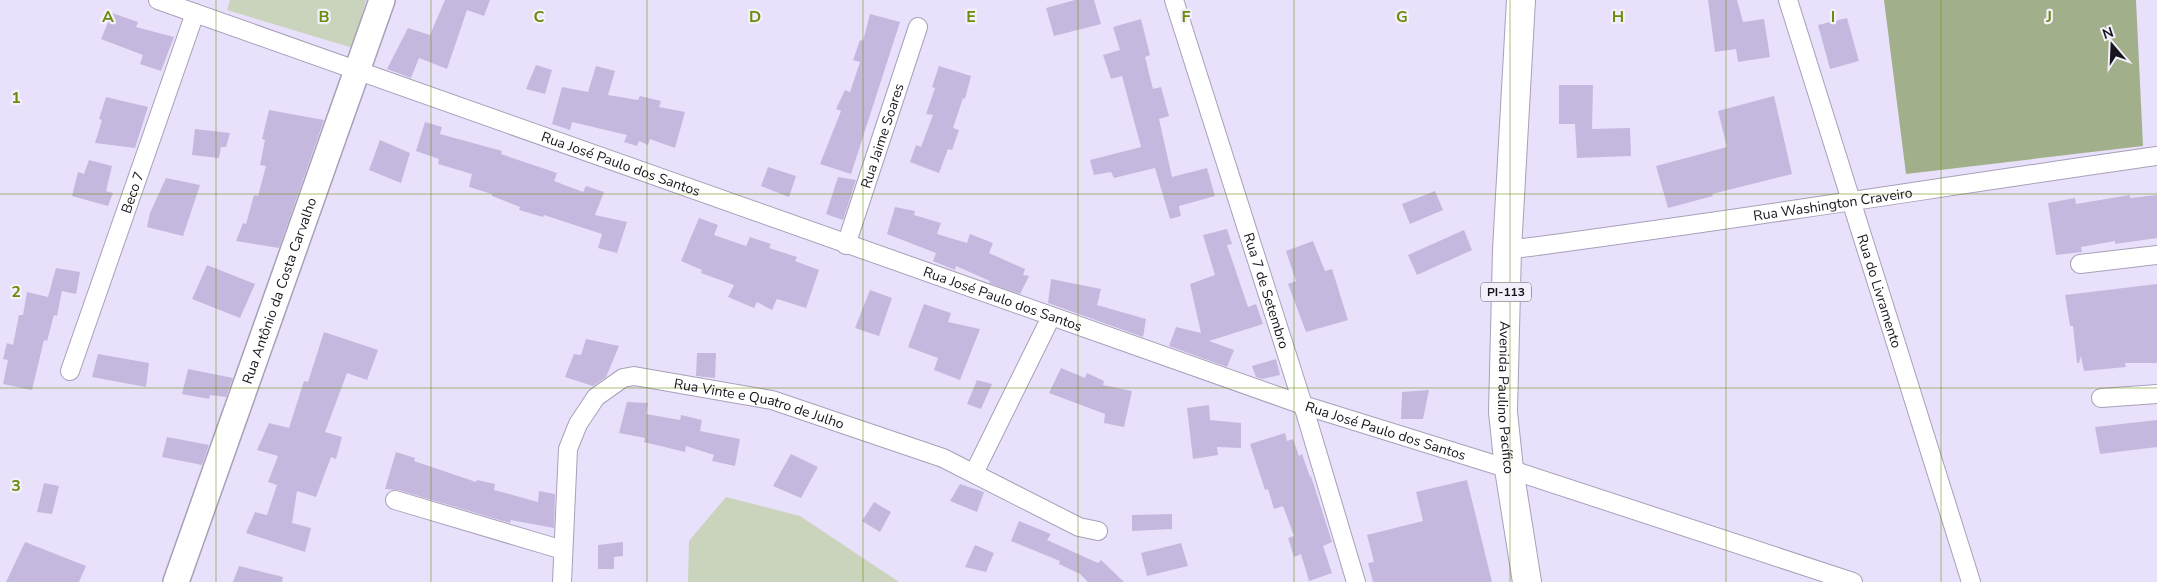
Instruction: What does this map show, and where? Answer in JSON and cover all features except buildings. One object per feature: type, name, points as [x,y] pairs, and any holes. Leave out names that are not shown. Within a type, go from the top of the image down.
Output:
[{"type":"main road","name":"Avenida Paulino Pacífico","points":[[1521,0],[1507,250],[1504,412],[1509,468],[1527,582]]},
{"type":"street","name":"Rua José Paulo dos Santos","points":[[158,0],[1051,318],[1303,405],[1509,468],[1853,582]]},
{"type":"street","name":"Rua Antônio da Costa Carvalho","points":[[176,582],[382,0]]},
{"type":"street","name":"Rua 7 de Setembro","points":[[1174,0],[1303,405],[1356,582]]},
{"type":"street","name":"Rua do Livramento","points":[[1788,0],[1971,582]]},
{"type":"street","name":"Beco 7","points":[[70,371],[194,14]]},
{"type":"street","name":"Rua Jaime Soares","points":[[846,245],[918,27]]},
{"type":"street","name":"Rua Washington Craveiro","points":[[1507,250],[1682,227],[1850,200],[2157,156]]},
{"type":"street","points":[[2080,264],[2157,255]]},
{"type":"street","points":[[974,473],[1051,318]]},
{"type":"street","name":"Rua Vinte e Quatro de Julho","points":[[562,582],[568,449],[578,424],[596,397],[623,378],[634,376],[772,400],[943,458],[1079,527],[1098,531]]},
{"type":"street","points":[[2101,398],[2157,394]]},
{"type":"street","points":[[395,500],[564,550]]},
{"type":"green space","points":[[230,0],[366,0],[353,48],[227,10]]},
{"type":"green space","points":[[1884,0],[2136,0],[2143,146],[1906,174]]},
{"type":"green space","points":[[726,497],[800,516],[899,582],[688,582],[689,541]]}]
